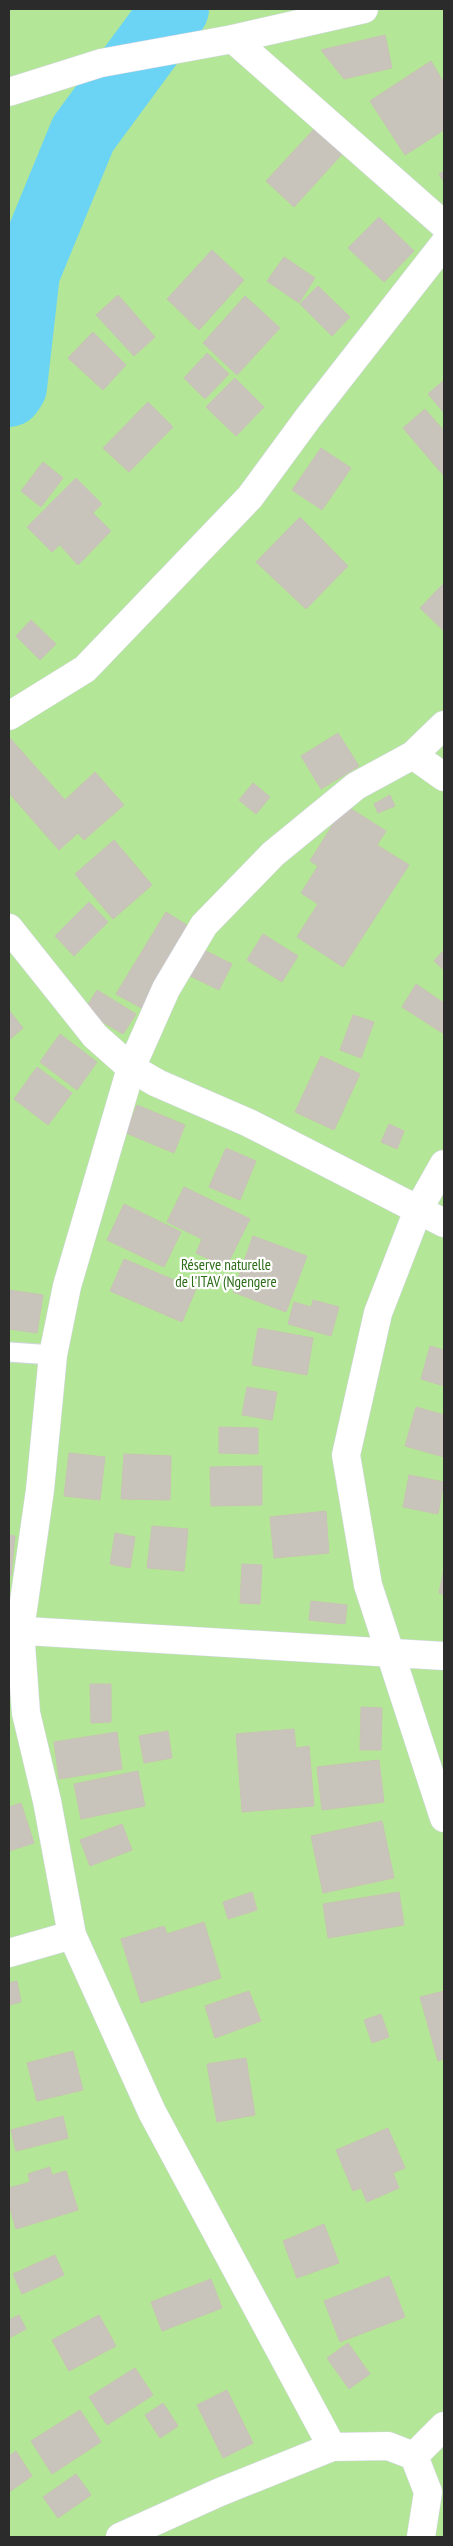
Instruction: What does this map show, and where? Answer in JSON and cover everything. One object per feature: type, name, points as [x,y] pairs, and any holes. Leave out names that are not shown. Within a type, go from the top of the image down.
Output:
[{"type":"street","points":[[9,92],[101,63],[233,39],[364,9]]},
{"type":"street","points":[[233,39],[444,225]]},
{"type":"street","points":[[9,716],[85,669],[250,497],[308,418],[444,244]]},
{"type":"street","points":[[332,2446],[152,2112],[72,1935],[47,1801],[17,1713],[14,1630],[40,1490],[53,1355],[67,1286],[131,1068],[166,989],[204,925],[272,854],[356,786],[413,755],[444,725]]},
{"type":"street","points":[[413,755],[444,778]]},
{"type":"street","points":[[9,928],[95,1036],[131,1068],[157,1082],[249,1123],[444,1223]]},
{"type":"street","points":[[444,1164],[418,1210],[378,1313],[346,1455],[368,1585],[444,1818]]},
{"type":"street","points":[[14,1630],[390,1651],[444,1656]]},
{"type":"street","points":[[9,1953],[72,1935]]},
{"type":"street","points":[[414,2456],[444,2426]]},
{"type":"street","points":[[120,2537],[220,2492],[332,2446],[388,2446],[414,2456],[428,2492],[421,2537]]},
{"type":"lane","points":[[9,1352],[53,1355]]},
{"type":"green space","name":"Réserve naturelle de l'ITAV (Ngengere","points":[[9,9],[444,9],[444,2537],[9,2537]]},
{"type":"building","points":[[385,35],[392,68],[344,79],[321,50]]},
{"type":"building","points":[[431,61],[444,83],[444,130],[405,155],[370,101]]},
{"type":"building","points":[[316,127],[343,153],[294,207],[266,181]]},
{"type":"building","points":[[444,171],[444,182],[439,174]]},
{"type":"building","points":[[379,217],[414,251],[384,282],[348,248]]},
{"type":"building","points":[[212,250],[244,280],[199,330],[167,299]]},
{"type":"building","points":[[284,257],[315,278],[299,303],[267,281]]},
{"type":"building","points":[[318,286],[350,317],[332,336],[300,304]]},
{"type":"building","points":[[118,295],[155,337],[134,356],[96,315]]},
{"type":"building","points":[[245,296],[280,328],[237,375],[203,343]]},
{"type":"building","points":[[93,332],[126,365],[103,390],[68,358]]},
{"type":"building","points":[[207,353],[229,374],[205,399],[184,378]]},
{"type":"building","points":[[235,378],[264,407],[236,436],[206,407]]},
{"type":"building","points":[[444,380],[444,413],[428,394]]},
{"type":"building","points":[[148,402],[173,427],[129,472],[103,448]]},
{"type":"building","points":[[425,409],[444,431],[444,476],[403,428]]},
{"type":"building","points":[[321,448],[351,468],[322,510],[292,490]]},
{"type":"building","points":[[43,462],[63,478],[41,507],[21,491]]},
{"type":"building","points":[[76,478],[102,504],[52,552],[27,527]]},
{"type":"building","points":[[93,513],[111,531],[78,565],[60,545]]},
{"type":"building","points":[[300,517],[348,566],[306,609],[256,562]]},
{"type":"building","points":[[444,583],[444,631],[420,608]]},
{"type":"building","points":[[31,620],[56,644],[40,660],[16,636]]},
{"type":"building","points":[[338,733],[359,766],[321,789],[301,756]]},
{"type":"building","points":[[9,737],[65,800],[95,772],[124,805],[84,840],[78,833],[59,850],[9,793]]},
{"type":"building","points":[[253,783],[270,797],[256,814],[239,800]]},
{"type":"building","points":[[390,795],[395,806],[378,813],[374,804]]},
{"type":"building","points":[[345,805],[386,831],[377,845],[409,865],[343,967],[297,937],[318,904],[301,893],[318,866],[310,861]]},
{"type":"building","points":[[114,840],[152,885],[113,919],[75,874]]},
{"type":"building","points":[[89,902],[108,922],[74,956],[55,936]]},
{"type":"building","points":[[166,912],[193,929],[145,1010],[116,994]]},
{"type":"building","points":[[263,934],[298,956],[282,982],[247,960]]},
{"type":"building","points":[[198,947],[232,964],[219,990],[184,973]]},
{"type":"building","points":[[444,950],[444,970],[434,961]]},
{"type":"building","points":[[416,984],[444,1003],[444,1034],[402,1007]]},
{"type":"building","points":[[97,990],[136,1014],[123,1034],[84,1011]]},
{"type":"building","points":[[9,1010],[23,1028],[9,1040]]},
{"type":"building","points":[[353,1015],[374,1022],[361,1058],[340,1050]]},
{"type":"building","points":[[60,1034],[97,1062],[77,1090],[40,1062]]},
{"type":"building","points":[[321,1056],[360,1074],[334,1130],[295,1112]]},
{"type":"building","points":[[37,1067],[72,1093],[48,1125],[14,1099]]},
{"type":"building","points":[[137,1105],[185,1125],[174,1153],[126,1133]]},
{"type":"building","points":[[389,1124],[404,1131],[397,1149],[381,1142]]},
{"type":"building","points":[[226,1148],[256,1161],[240,1200],[209,1187]]},
{"type":"building","points":[[184,1187],[250,1219],[226,1267],[196,1253],[202,1239],[167,1222]]},
{"type":"building","points":[[124,1204],[181,1232],[164,1267],[107,1240]]},
{"type":"building","points":[[253,1236],[307,1256],[286,1312],[233,1292]]},
{"type":"building","points":[[124,1259],[196,1289],[182,1322],[110,1291]]},
{"type":"building","points":[[9,1290],[43,1295],[37,1333],[9,1329]]},
{"type":"building","points":[[313,1300],[339,1307],[331,1336],[288,1324],[294,1302],[311,1307]]},
{"type":"building","points":[[258,1328],[313,1338],[307,1375],[252,1365]]},
{"type":"building","points":[[430,1346],[444,1350],[444,1386],[421,1379]]},
{"type":"building","points":[[247,1387],[277,1392],[272,1420],[242,1415]]},
{"type":"building","points":[[416,1407],[444,1415],[444,1457],[405,1446]]},
{"type":"building","points":[[219,1427],[258,1428],[258,1454],[219,1453]]},
{"type":"building","points":[[69,1453],[105,1457],[100,1500],[64,1496]]},
{"type":"building","points":[[124,1454],[171,1456],[170,1500],[121,1499]]},
{"type":"building","points":[[262,1466],[262,1505],[211,1506],[210,1467]]},
{"type":"building","points":[[409,1475],[444,1482],[438,1514],[403,1507]]},
{"type":"building","points":[[326,1511],[329,1553],[274,1558],[270,1517]]},
{"type":"building","points":[[152,1526],[188,1529],[184,1571],[147,1568]]},
{"type":"building","points":[[115,1533],[135,1537],[130,1568],[110,1564]]},
{"type":"building","points":[[9,1535],[15,1536],[11,1576],[9,1576]]},
{"type":"building","points":[[242,1564],[262,1565],[260,1604],[240,1603]]},
{"type":"building","points":[[444,1569],[444,1595],[439,1593]]},
{"type":"building","points":[[311,1601],[347,1605],[345,1624],[309,1620]]},
{"type":"building","points":[[90,1684],[111,1684],[111,1722],[91,1723]]},
{"type":"building","points":[[361,1707],[382,1708],[381,1750],[360,1750]]},
{"type":"building","points":[[294,1729],[296,1748],[309,1746],[314,1806],[242,1812],[236,1734]]},
{"type":"building","points":[[168,1731],[172,1758],[144,1763],[139,1736]]},
{"type":"building","points":[[117,1732],[122,1769],[59,1779],[54,1742]]},
{"type":"building","points":[[379,1760],[384,1802],[322,1810],[317,1767]]},
{"type":"building","points":[[138,1771],[145,1806],[81,1819],[74,1784]]},
{"type":"building","points":[[21,1803],[34,1843],[9,1851],[9,1807]]},
{"type":"building","points":[[382,1821],[394,1878],[323,1893],[311,1836]]},
{"type":"building","points":[[122,1824],[132,1850],[90,1866],[80,1840]]},
{"type":"building","points":[[252,1892],[257,1910],[228,1919],[223,1902]]},
{"type":"building","points":[[399,1892],[404,1925],[328,1938],[323,1904]]},
{"type":"building","points":[[204,1922],[221,1978],[141,2003],[121,1939],[164,1926],[167,1934]]},
{"type":"building","points":[[17,1981],[21,2002],[9,2005],[9,1983]]},
{"type":"building","points":[[249,1991],[261,2021],[215,2038],[205,2006]]},
{"type":"building","points":[[444,1991],[444,2059],[438,2061],[420,1997]]},
{"type":"building","points":[[381,2014],[389,2037],[372,2043],[364,2020]]},
{"type":"building","points":[[73,2051],[83,2090],[37,2101],[27,2063]]},
{"type":"building","points":[[246,2058],[255,2115],[217,2122],[207,2064]]},
{"type":"building","points":[[63,2116],[68,2138],[16,2151],[11,2130]]},
{"type":"building","points":[[388,2128],[405,2168],[393,2173],[399,2188],[367,2202],[361,2188],[353,2191],[336,2150]]},
{"type":"building","points":[[50,2167],[52,2175],[66,2171],[78,2210],[16,2229],[9,2205],[9,2188],[30,2182],[28,2174]]},
{"type":"building","points":[[324,2224],[339,2263],[297,2278],[283,2241]]},
{"type":"building","points":[[55,2255],[64,2275],[22,2294],[13,2274]]},
{"type":"building","points":[[389,2276],[405,2317],[340,2342],[324,2301]]},
{"type":"building","points":[[211,2279],[222,2308],[162,2331],[151,2302]]},
{"type":"building","points":[[19,2315],[26,2329],[9,2338],[9,2320]]},
{"type":"building","points":[[99,2315],[116,2346],[69,2371],[52,2340]]},
{"type":"building","points":[[348,2343],[370,2374],[349,2389],[327,2358]]},
{"type":"building","points":[[135,2368],[153,2395],[107,2425],[89,2397]]},
{"type":"building","points":[[227,2390],[253,2443],[223,2458],[197,2405]]},
{"type":"building","points":[[163,2403],[178,2426],[160,2438],[145,2415]]},
{"type":"building","points":[[80,2410],[101,2442],[52,2474],[31,2441]]},
{"type":"building","points":[[16,2451],[32,2476],[9,2492],[9,2456]]},
{"type":"building","points":[[76,2474],[91,2495],[58,2518],[43,2497]]},
{"type":"waterway","points":[[9,393],[13,387],[26,273],[83,134],[175,9]]}]
